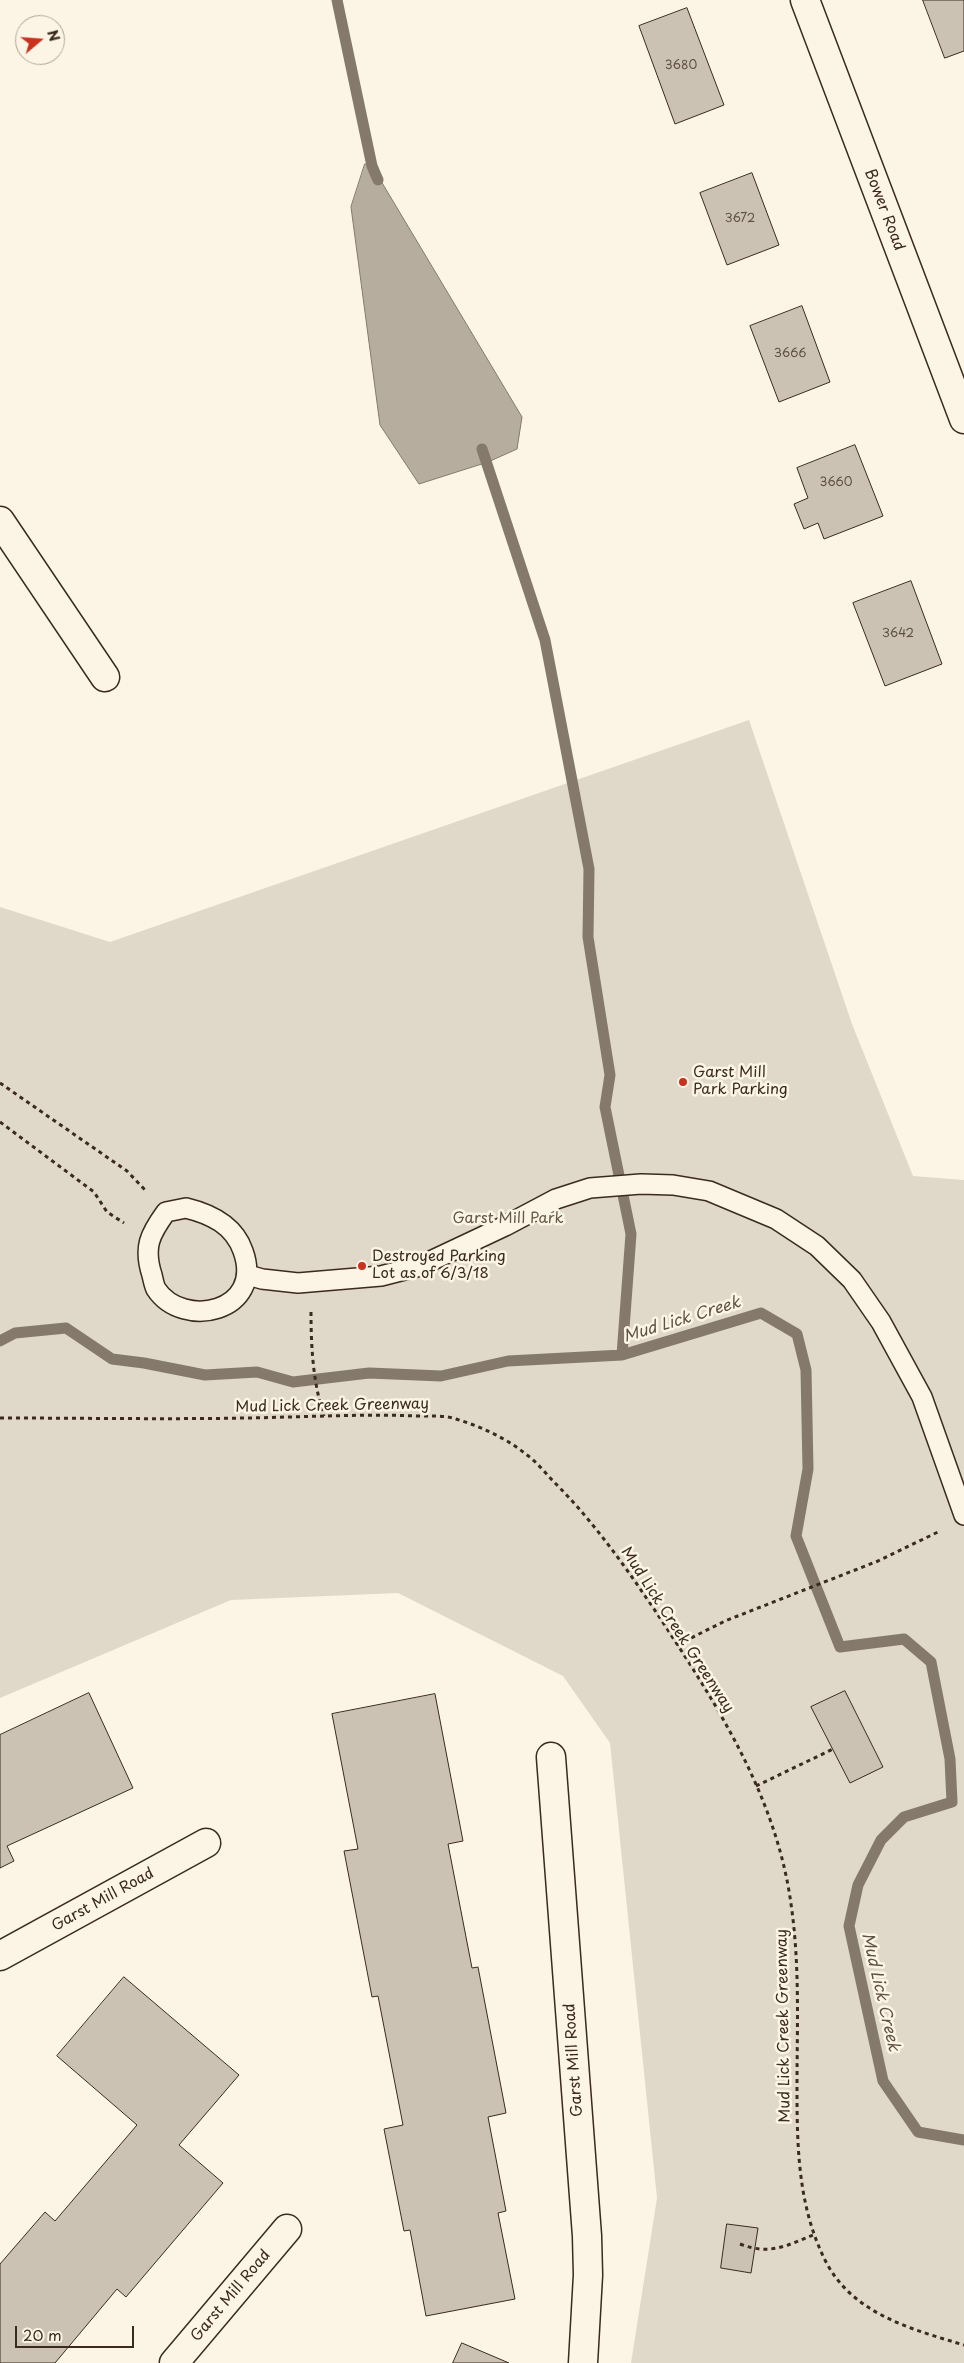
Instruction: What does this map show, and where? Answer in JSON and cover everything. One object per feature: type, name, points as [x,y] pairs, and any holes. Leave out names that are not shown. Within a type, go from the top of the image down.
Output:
[{"type":"street","name":"Bower Road","points":[[805,0],[964,419]]},
{"type":"street","points":[[0,521],[105,677]]},
{"type":"street","name":"Garst Mill Road","points":[[551,1757],[587,2236],[588,2274],[583,2363]]},
{"type":"street","name":"Garst Mill Road","points":[[0,1956],[206,1844]]},
{"type":"street","name":"Garst Mill Road","points":[[174,2363],[287,2229]]},
{"type":"lane","points":[[248,1275],[289,1282],[381,1276],[420,1266],[505,1226],[556,1199],[590,1188],[641,1184],[673,1185],[708,1191],[776,1219],[817,1246],[852,1280],[881,1322],[922,1397],[964,1514]]},
{"type":"lane","points":[[186,1208],[208,1213],[231,1229],[243,1251],[248,1275],[242,1291],[231,1304],[200,1312],[175,1306],[156,1289],[146,1258],[151,1233],[166,1212],[186,1208]]},
{"type":"path","points":[[0,1084],[127,1171],[166,1212]]},
{"type":"path","points":[[0,1122],[94,1192],[106,1212],[118,1221],[151,1233]]},
{"type":"path","points":[[312,1281],[313,1357],[318,1399],[324,1416]]},
{"type":"path","name":"Mud Lick Creek Greenway","points":[[0,1418],[213,1419],[384,1414],[450,1417],[491,1431],[528,1455],[578,1506],[629,1572],[699,1678],[744,1758],[777,1834],[791,1902],[796,1957],[797,2148],[801,2187],[825,2260],[838,2280],[860,2302],[905,2327],[964,2345]]},
{"type":"path","points":[[677,1645],[725,1621],[847,1574],[941,1530]]},
{"type":"path","points":[[756,1786],[832,1749]]},
{"type":"path","points":[[740,2244],[755,2250],[772,2250],[816,2234]]},
{"type":"green space","name":"Garst Mill Park","points":[[749,720],[852,1024],[913,1176],[964,1180],[964,2363],[631,2363],[657,2198],[610,1743],[563,1676],[398,1593],[231,1600],[0,1698],[0,907],[110,942]]},
{"type":"shaded area","points":[[365,164],[372,166],[522,417],[517,449],[488,462],[419,484],[380,425],[351,207]]},
{"type":"building","points":[[923,0],[964,0],[964,51],[945,58]]},
{"type":"building","points":[[687,8],[724,105],[675,124],[639,26]]},
{"type":"building","points":[[752,173],[779,245],[727,265],[700,193]]},
{"type":"building","points":[[802,306],[830,382],[779,402],[750,326]]},
{"type":"building","points":[[855,445],[883,516],[824,539],[818,523],[804,529],[794,504],[808,498],[797,468]]},
{"type":"building","points":[[911,581],[942,664],[885,686],[853,603]]},
{"type":"building","points":[[845,1691],[883,1767],[850,1783],[811,1707]]},
{"type":"building","points":[[89,1693],[133,1788],[7,1846],[14,1861],[0,1868],[0,1735]]},
{"type":"building","points":[[435,1694],[463,1841],[448,1844],[472,1968],[478,1967],[506,2113],[488,2117],[506,2211],[498,2213],[515,2299],[426,2316],[410,2230],[404,2231],[384,2129],[403,2125],[378,1996],[372,1997],[344,1851],[358,1849],[332,1714]]},
{"type":"building","points":[[124,1977],[239,2075],[179,2145],[223,2183],[126,2297],[117,2289],[55,2363],[0,2363],[0,2264],[45,2212],[55,2221],[137,2125],[57,2056]]},
{"type":"building","points":[[727,2224],[758,2228],[751,2273],[721,2268]]},
{"type":"building","points":[[462,2343],[509,2363],[453,2363]]},
{"type":"waterway","points":[[337,0],[372,166],[378,180]]},
{"type":"waterway","points":[[482,449],[545,640],[589,869],[588,937],[610,1075],[605,1107],[631,1234],[622,1355]]},
{"type":"waterway","name":"Mud Lick Creek","points":[[0,1341],[15,1333],[66,1328],[112,1359],[205,1375],[257,1372],[293,1382],[369,1373],[441,1376],[508,1361],[622,1355],[761,1313],[797,1334],[806,1370],[808,1469],[796,1536],[840,1647],[904,1639],[931,1662],[950,1759],[952,1802],[904,1817],[881,1840],[858,1885],[849,1926],[883,2081],[918,2132],[964,2140]]},
{"type":"place","name":"Garst Mill Park Parking","points":[[683,1082]]},
{"type":"place","name":"Destroyed Parking Lot as of 6/3/18","points":[[362,1266]]}]
